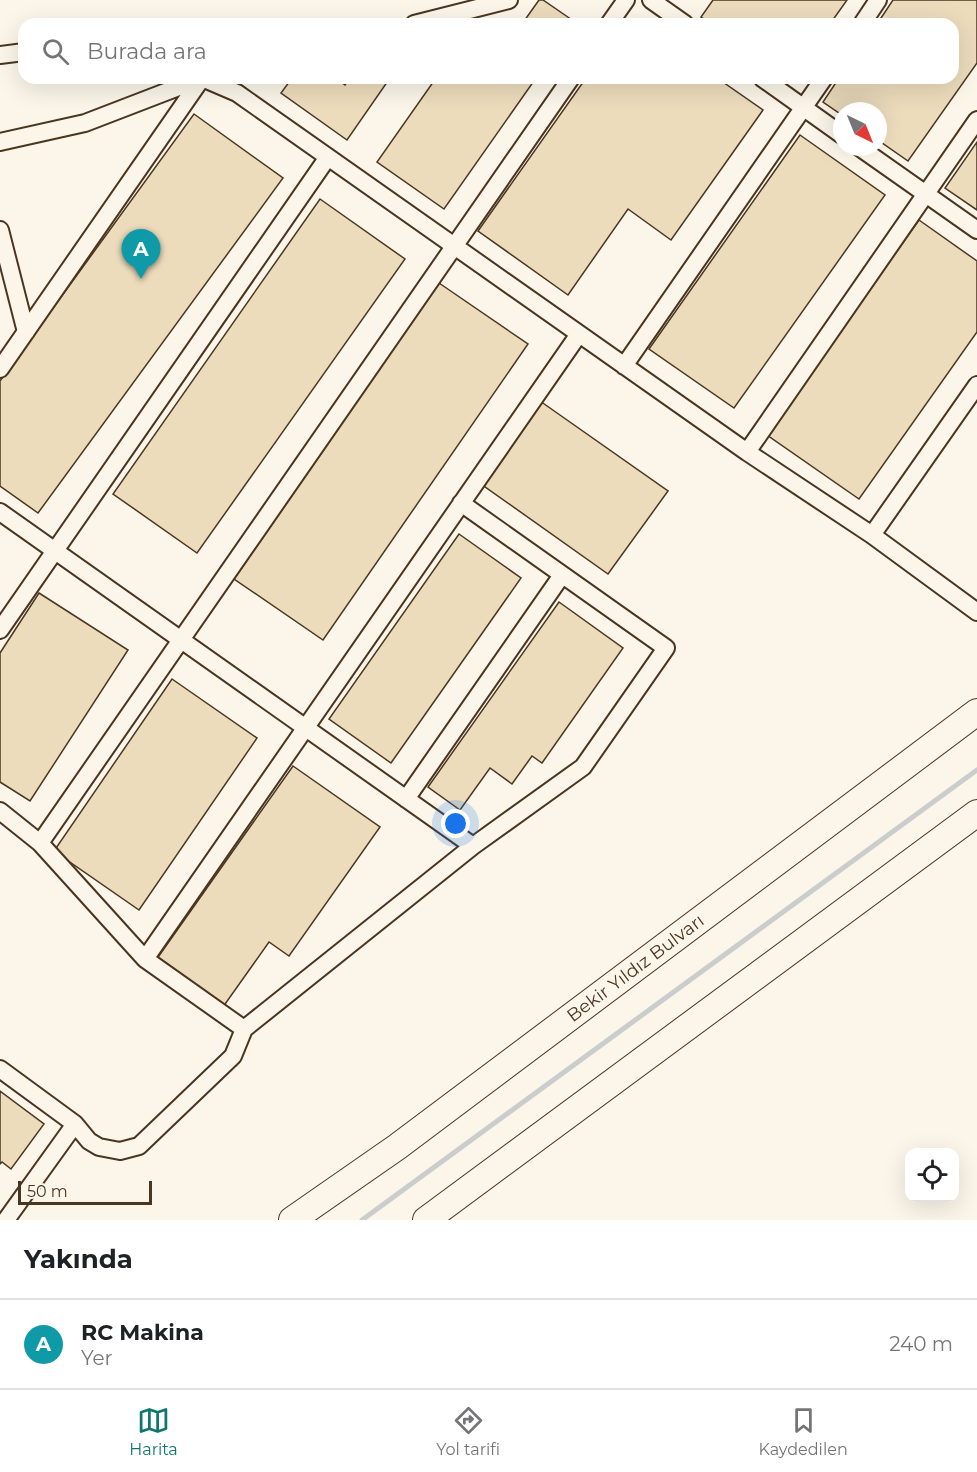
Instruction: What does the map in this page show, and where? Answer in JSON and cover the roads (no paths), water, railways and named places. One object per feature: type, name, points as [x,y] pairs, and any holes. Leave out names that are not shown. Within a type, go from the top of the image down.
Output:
[{"type":"main road","name":"Bekir Yıldız Bulvarı","points":[[292,1220],[407,1140],[977,712]]},
{"type":"main road","points":[[426,1220],[977,813]]},
{"type":"street","points":[[438,18],[509,0]]},
{"type":"street","points":[[613,18],[626,0]]},
{"type":"street","points":[[651,0],[676,18]]},
{"type":"street","points":[[866,18],[878,0]]},
{"type":"street","points":[[0,55],[18,53]]},
{"type":"street","points":[[0,142],[85,123],[186,84]]},
{"type":"street","points":[[0,369],[198,84]]},
{"type":"street","points":[[216,84],[237,93],[747,452],[872,535],[977,612]]},
{"type":"street","points":[[40,843],[567,84]]},
{"type":"street","points":[[770,84],[833,129]]},
{"type":"street","points":[[624,366],[820,84]]},
{"type":"street","points":[[747,452],[977,120]]},
{"type":"street","points":[[873,156],[977,230]]},
{"type":"street","points":[[0,630],[328,157]]},
{"type":"street","points":[[0,230],[26,332]]},
{"type":"street","points":[[145,959],[579,334]]},
{"type":"street","points":[[872,535],[977,385]]},
{"type":"street","points":[[0,1069],[75,1124],[89,1141],[99,1147],[120,1151],[139,1146],[233,1056],[244,1029],[473,846],[583,766],[666,648],[461,503]]},
{"type":"street","points":[[0,512],[473,846]]},
{"type":"street","points":[[406,799],[562,575]]},
{"type":"street","points":[[0,811],[40,843],[145,959],[244,1029]]},
{"type":"street","points":[[6,1220],[75,1124]]},
{"type":"waterway","points":[[362,1220],[977,770]]},
{"type":"place","name":"RC Makina","points":[[141,279]]}]
